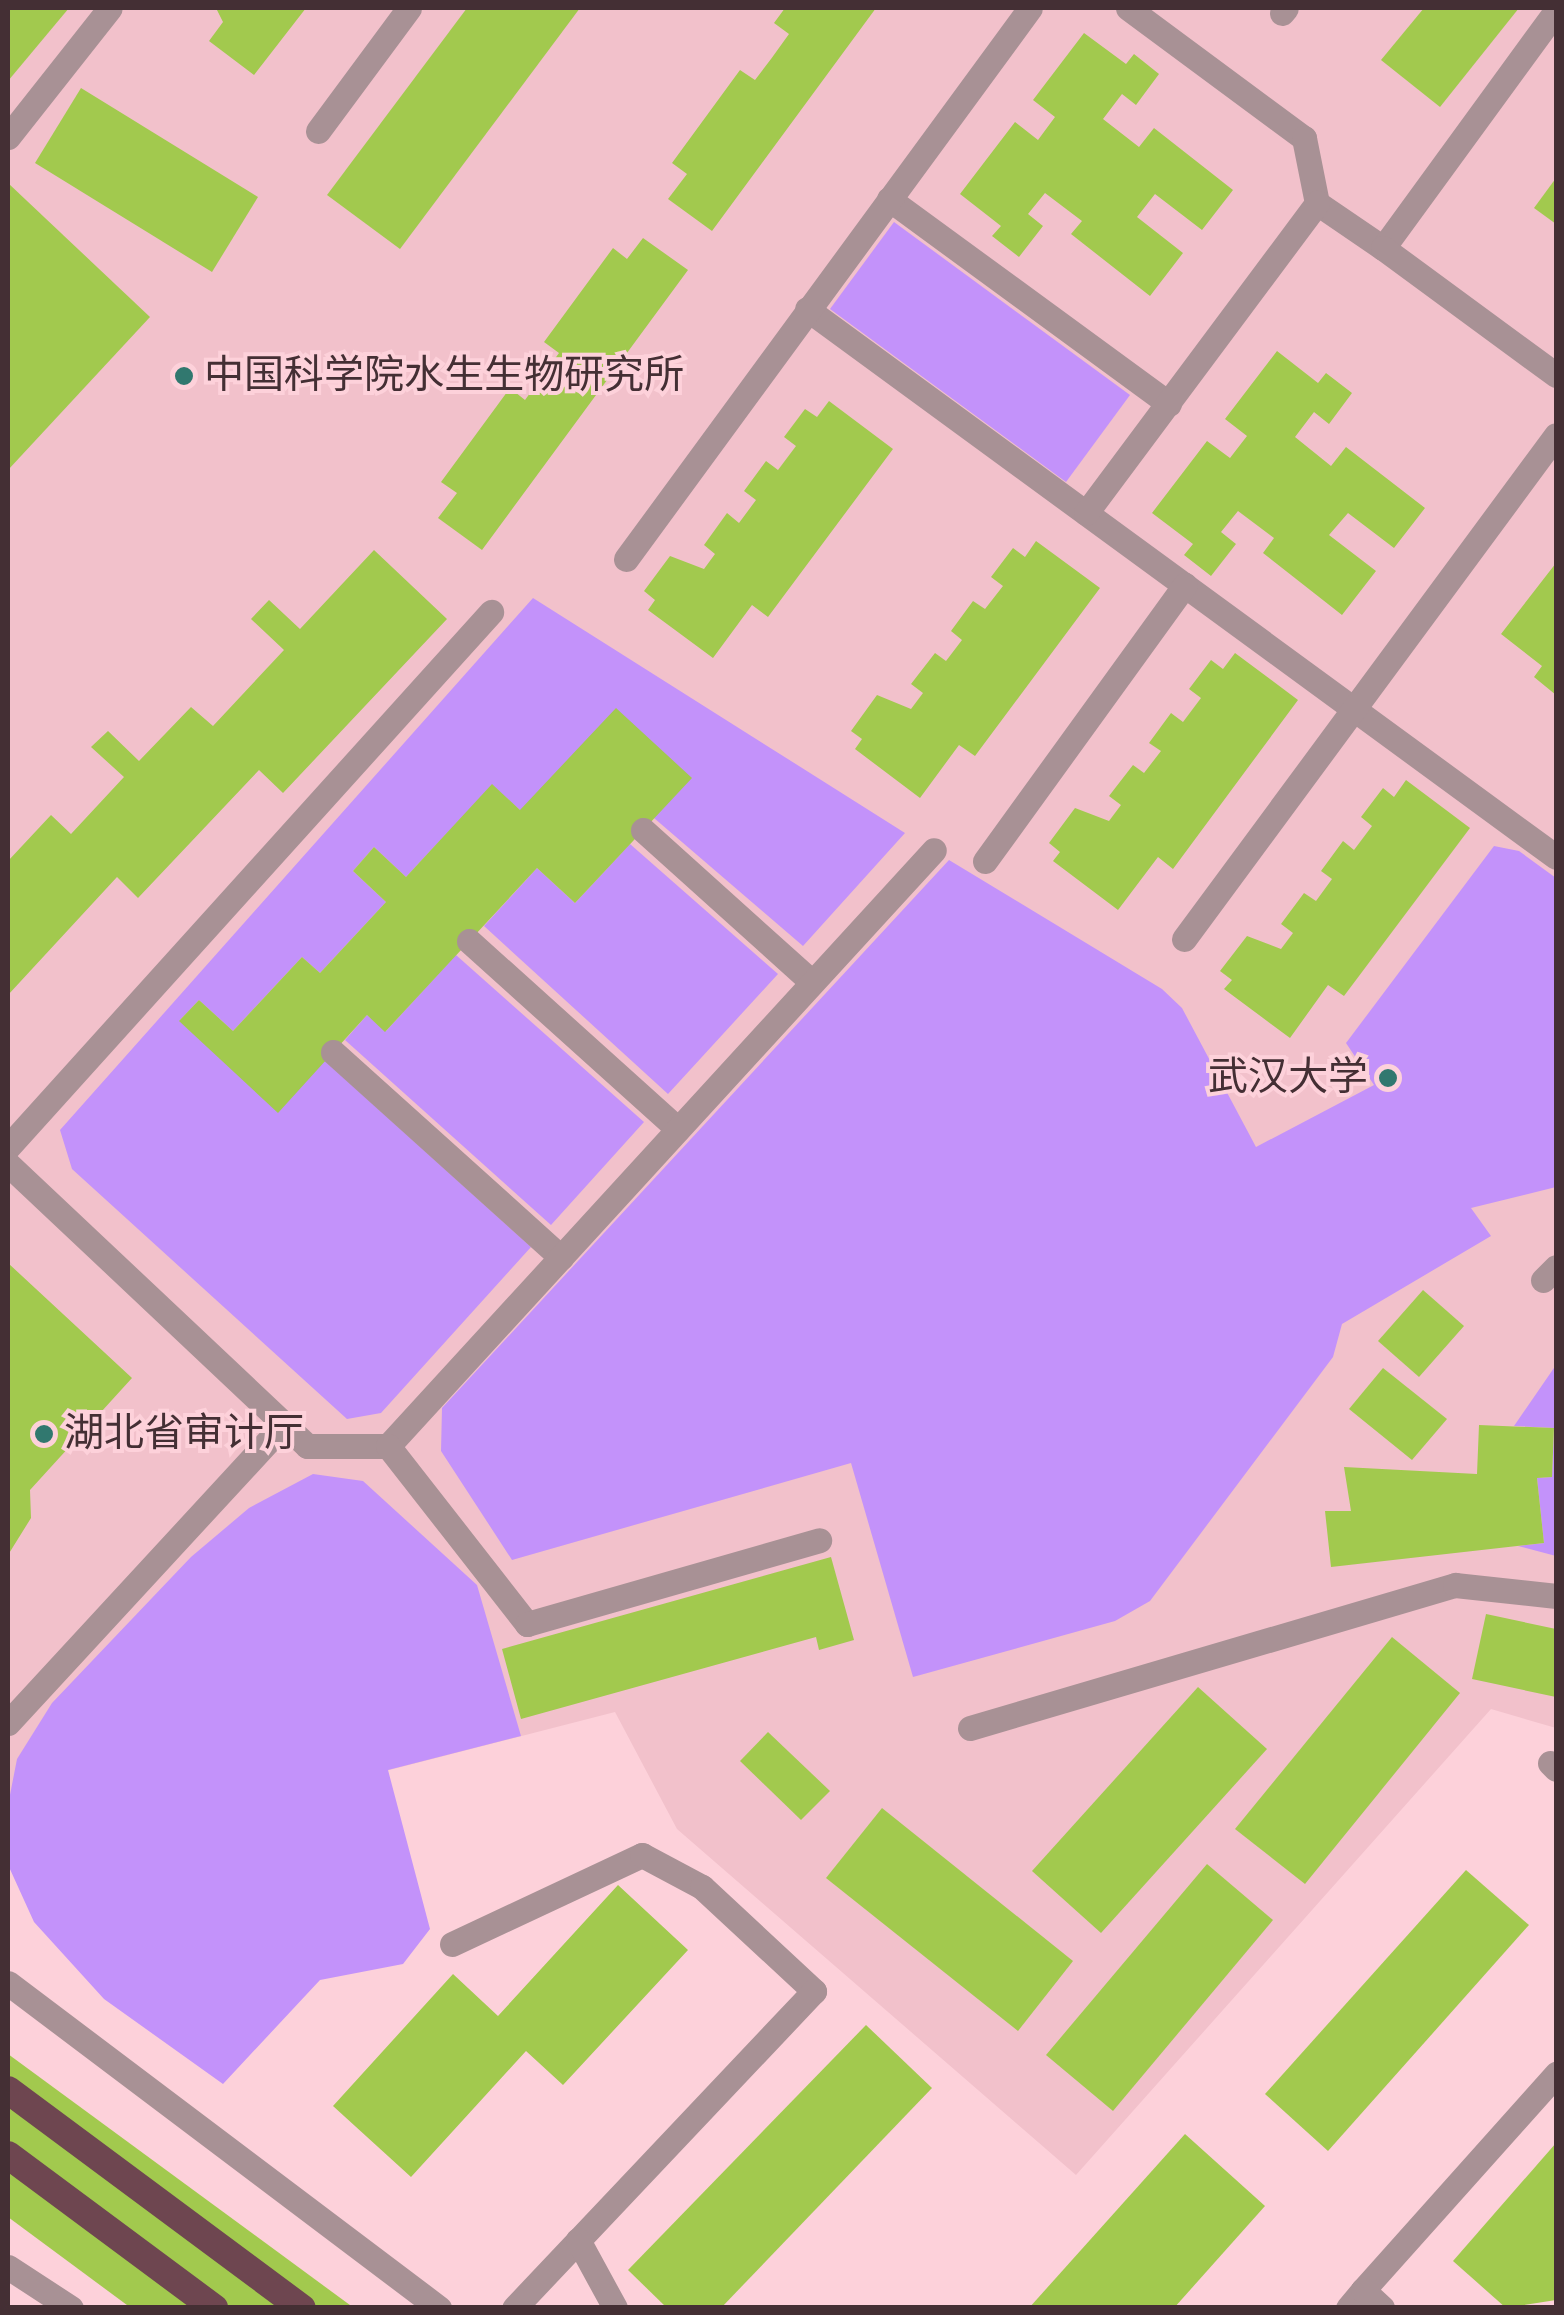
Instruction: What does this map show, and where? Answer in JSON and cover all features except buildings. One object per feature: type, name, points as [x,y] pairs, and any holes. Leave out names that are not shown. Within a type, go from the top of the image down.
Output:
[{"type":"highway","points":[[8,2090],[302,2308]]},
{"type":"highway","points":[[8,2155],[214,2308]]},
{"type":"street","points":[[8,137],[110,8]]},
{"type":"street","points":[[318,131],[409,8]]},
{"type":"street","points":[[626,558],[1030,8]]},
{"type":"street","points":[[1128,8],[1304,138],[1317,203],[1556,375]]},
{"type":"street","points":[[1383,248],[1556,12]]},
{"type":"street","points":[[889,199],[1169,404]]},
{"type":"street","points":[[1086,513],[1317,203]]},
{"type":"street","points":[[807,309],[1556,857]]},
{"type":"street","points":[[1184,939],[1556,435]]},
{"type":"street","points":[[985,860],[1185,586]]},
{"type":"street","points":[[8,1146],[491,612]]},
{"type":"street","points":[[643,830],[812,982]]},
{"type":"street","points":[[8,1164],[283,1425],[329,1452],[388,1446],[934,850]]},
{"type":"street","points":[[469,941],[678,1129]]},
{"type":"street","points":[[333,1052],[562,1257]]},
{"type":"street","points":[[8,1723],[283,1425]]},
{"type":"street","points":[[388,1446],[527,1624],[819,1540]]},
{"type":"street","points":[[970,1728],[1455,1585],[1556,1596]]},
{"type":"street","points":[[452,1944],[642,1855],[702,1887],[814,1991],[514,2308]]},
{"type":"street","points":[[8,1983],[438,2308]]},
{"type":"street","points":[[1364,2302],[1556,2074]]},
{"type":"street","points":[[578,2240],[615,2308]]},
{"type":"street","points":[[8,2267],[71,2308]]},
{"type":"shaded area","points":[[8,8],[1556,8],[1556,1728],[1491,1709],[1076,2175],[677,1829],[615,1712],[8,1868]]},
{"type":"shaded area","points":[[894,222],[1130,395],[1066,482],[830,309]]},
{"type":"shaded area","points":[[533,598],[905,833],[803,946],[654,818],[520,810],[492,785],[406,877],[374,847],[353,871],[386,902],[320,973],[302,957],[233,1031],[199,1000],[180,1020],[325,1061],[531,1247],[381,1413],[347,1419],[72,1169],[60,1130]]},
{"type":"shaded area","points":[[630,844],[778,974],[668,1094],[484,926],[537,868],[575,903]]},
{"type":"shaded area","points":[[1494,846],[1519,851],[1556,878],[1556,1187],[1471,1208],[1491,1236],[1342,1324],[1333,1357],[1150,1601],[1115,1621],[913,1677],[851,1463],[512,1560],[441,1451],[442,1408],[949,860],[1162,989],[1182,1008],[1256,1147],[1374,1085],[1346,1043]]},
{"type":"shaded area","points":[[456,955],[644,1122],[551,1225],[345,1040],[367,1015],[386,1031]]},
{"type":"shaded area","points":[[1556,1365],[1556,1556],[1518,1546],[1544,1543],[1537,1478],[1552,1477],[1554,1428],[1514,1426]]},
{"type":"shaded area","points":[[313,1474],[363,1481],[477,1585],[521,1736],[388,1770],[430,1929],[403,1964],[320,1980],[223,2084],[104,1999],[34,1922],[9,1867],[8,1805],[17,1759],[52,1703],[191,1557],[249,1508]]},
{"type":"place","name":"中国科学院水生生物研究所","points":[[184,376]]},
{"type":"place","name":"武汉大学","points":[[1388,1078]]},
{"type":"place","name":"湖北省审计厅","points":[[44,1434]]}]
